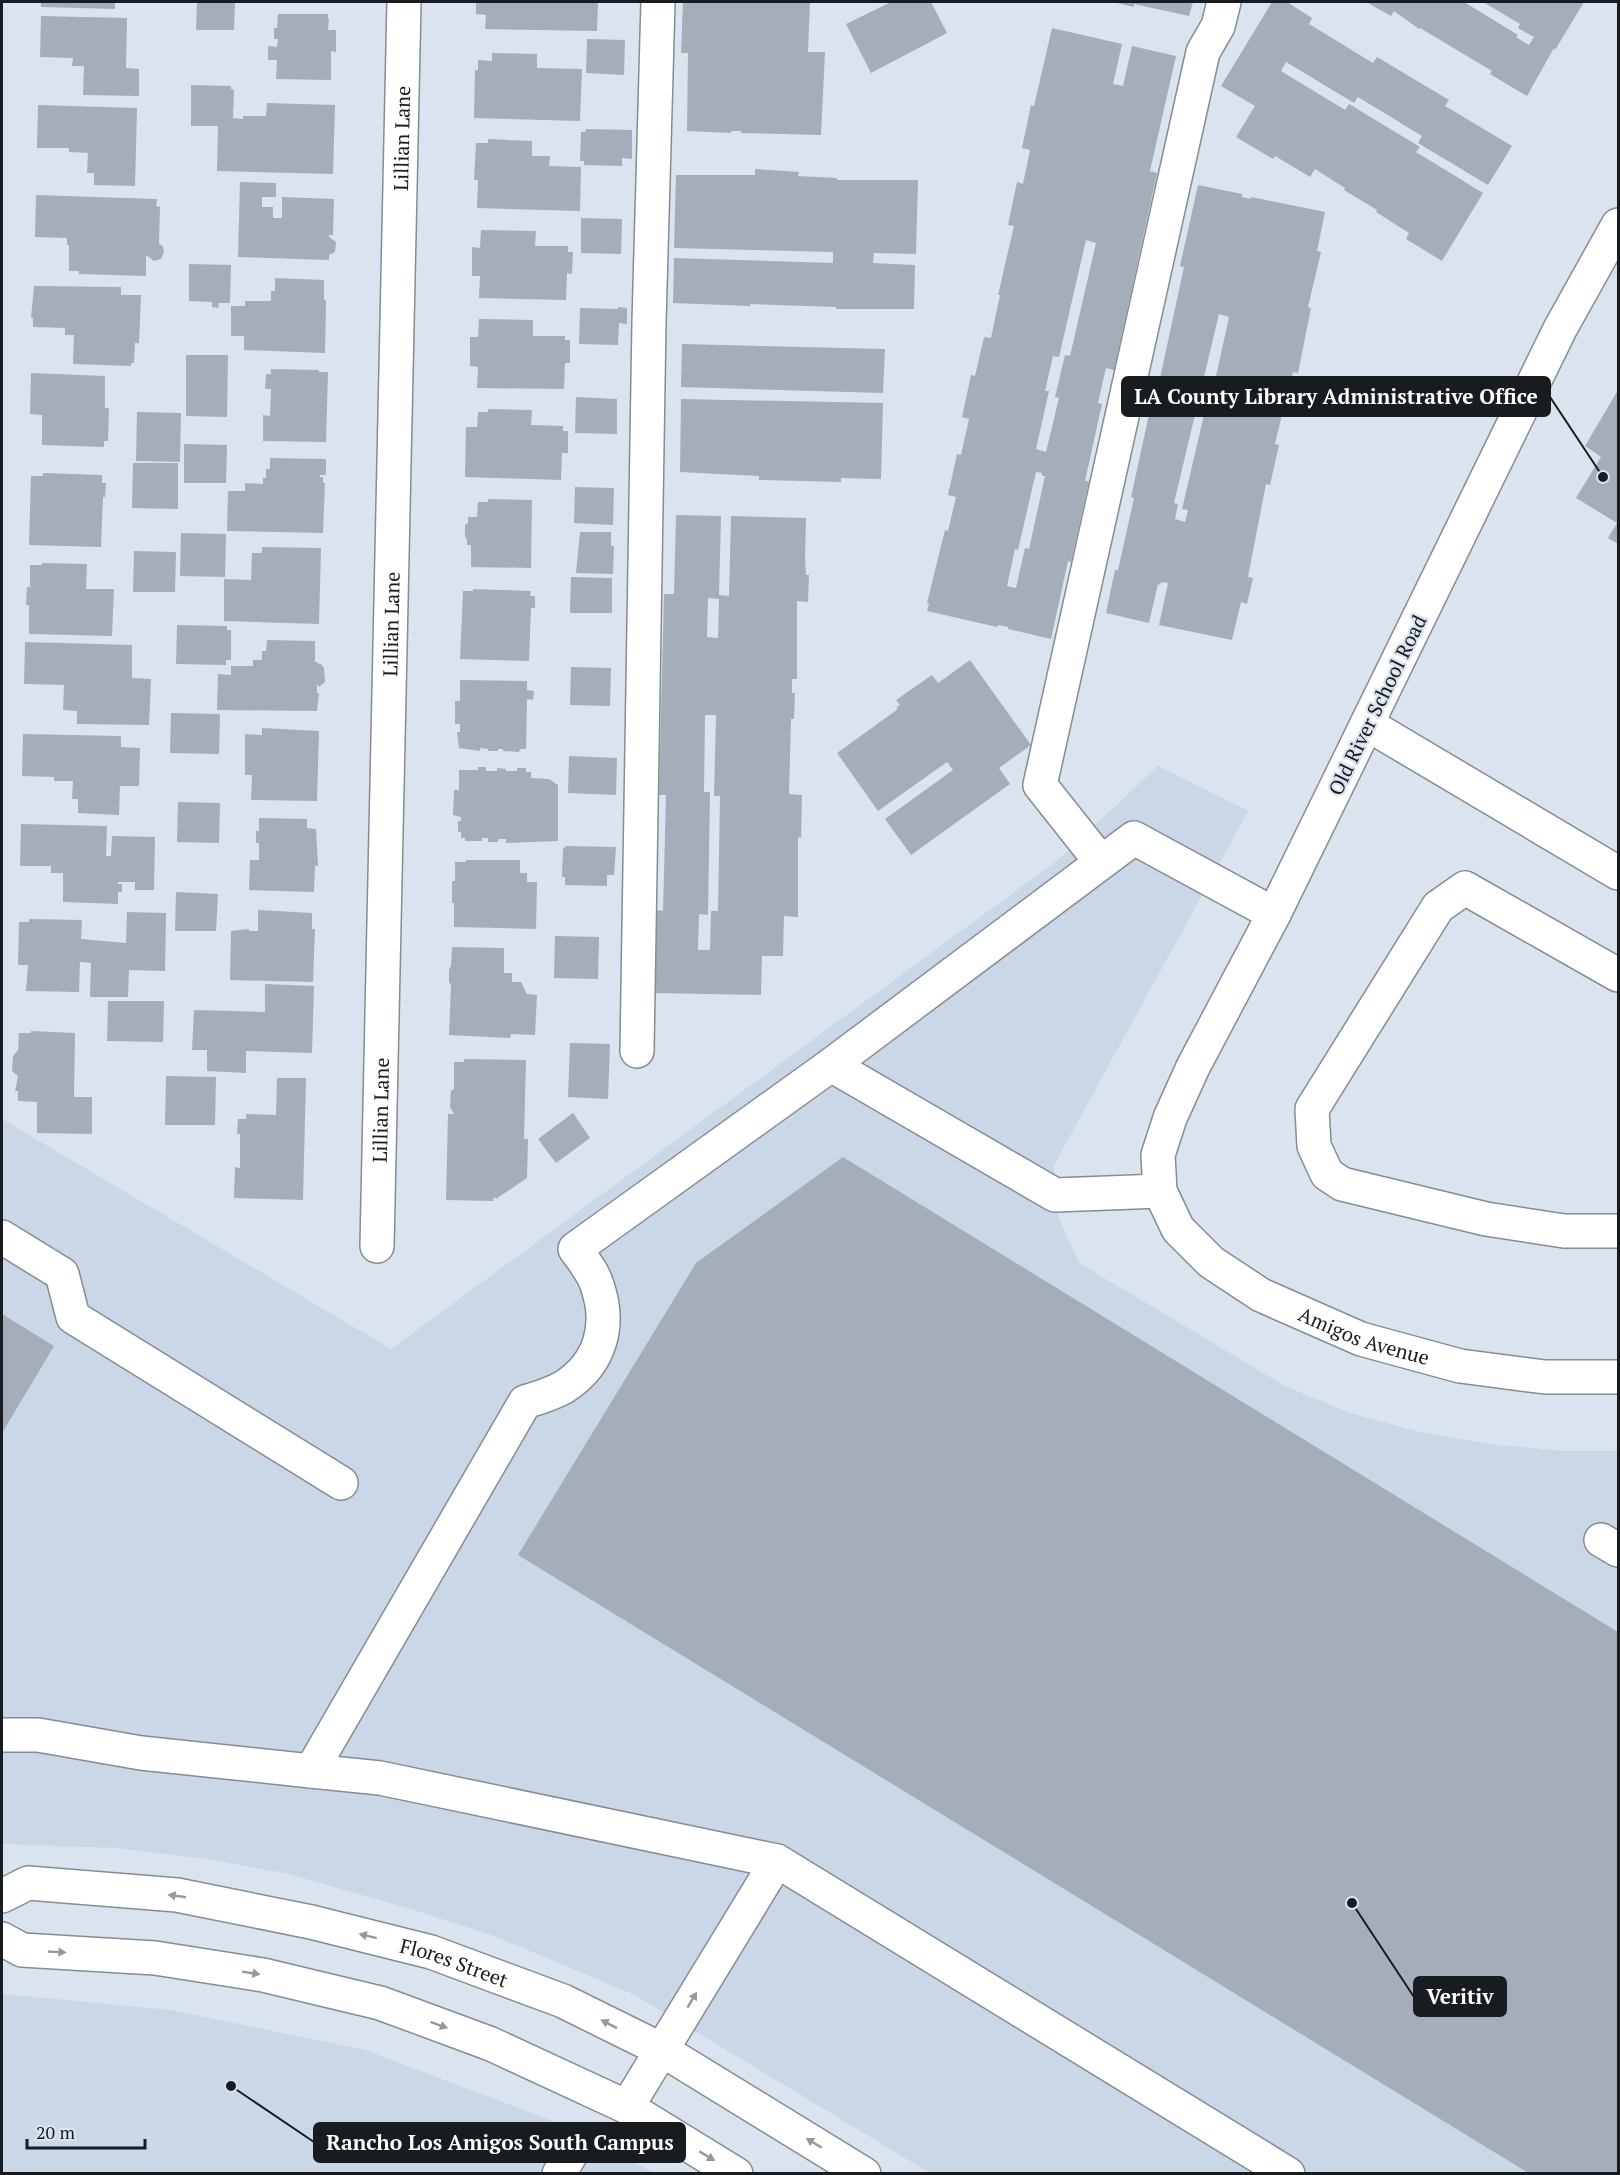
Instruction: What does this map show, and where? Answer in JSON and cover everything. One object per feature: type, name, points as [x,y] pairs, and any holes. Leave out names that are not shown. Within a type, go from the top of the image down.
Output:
[{"type":"street","name":"Lillian Lane","points":[[377,1246],[404,2]]},
{"type":"street","points":[[637,1051],[649,322],[658,2]]},
{"type":"street","points":[[1101,862],[1040,785],[1203,52],[1218,26],[1224,2]]},
{"type":"street","name":"Old River School Road","points":[[1160,1191],[1158,1155],[1170,1118],[1193,1067],[1274,914],[1560,329],[1618,225]]},
{"type":"street","points":[[1367,724],[1618,873]]},
{"type":"street","points":[[311,1771],[525,1402],[563,1387],[590,1363],[605,1325],[597,1284],[575,1249],[831,1065],[1134,838],[1274,914]]},
{"type":"street","points":[[1618,975],[1465,888],[1438,907],[1312,1109],[1314,1146],[1327,1174],[1342,1184],[1486,1220],[1564,1231],[1618,1231]]},
{"type":"street","points":[[831,1065],[1055,1195],[1160,1191]]},
{"type":"street","name":"Amigos Avenue","points":[[1160,1191],[1178,1229],[1211,1262],[1261,1295],[1361,1339],[1461,1366],[1545,1377],[1618,1377]]},
{"type":"street","points":[[2,1237],[62,1274],[73,1317],[341,1483]]},
{"type":"street","points":[[1618,1539],[1601,1539],[1618,1550]]},
{"type":"street","points":[[2,1736],[38,1736],[141,1753],[380,1778],[777,1861],[1288,2174]]},
{"type":"street","points":[[627,2107],[777,1861]]},
{"type":"street","name":"Flores Street","points":[[2,1896],[28,1883],[177,1895],[311,1922],[431,1952],[563,2001],[662,2050],[864,2174]]},
{"type":"street","points":[[2,1939],[22,1950],[155,1958],[263,1974],[380,2003],[491,2044],[627,2107],[736,2174]]},
{"type":"shaded area","points":[[1158,766],[1248,811],[1054,1165],[1053,1186],[1059,1219],[1079,1263],[1285,1386],[1350,1413],[1420,1432],[1488,1444],[1563,1451],[1618,1451],[1618,2173],[930,2173],[635,1995],[494,1936],[418,1911],[285,1873],[200,1858],[115,1848],[2,1844],[2,1119],[391,1349],[1058,860]]},
{"type":"shaded area","points":[[2,1994],[171,2010],[365,2050],[556,2122],[655,2173],[2,2173]]},
{"type":"building","points":[[41,2],[115,2],[115,9],[41,7]]},
{"type":"building","points":[[197,2],[235,2],[234,30],[196,30]]},
{"type":"building","points":[[476,2],[598,2],[597,31],[485,29],[486,15],[476,14]]},
{"type":"building","points":[[683,2],[810,2],[808,52],[825,52],[821,135],[687,131],[688,53],[681,53]]},
{"type":"building","points":[[891,2],[931,2],[947,33],[871,73],[846,24]]},
{"type":"building","points":[[1113,2],[1193,2],[1189,16],[1134,4],[1134,7]]},
{"type":"building","points":[[1272,2],[1287,2],[1312,18],[1309,24],[1373,63],[1377,57],[1449,100],[1445,106],[1512,146],[1488,185],[1418,143],[1422,136],[1358,97],[1354,103],[1286,62],[1281,71],[1345,110],[1349,104],[1420,147],[1416,152],[1483,193],[1442,261],[1406,239],[1409,233],[1315,169],[1310,177],[1275,156],[1273,159],[1236,137],[1255,106],[1221,86]]},
{"type":"building","points":[[1366,2],[1464,2],[1518,35],[1516,37],[1529,45],[1534,37],[1518,28],[1520,24],[1483,2],[1584,2],[1555,50],[1554,48],[1527,96],[1490,74],[1492,71],[1419,29],[1394,11],[1391,16]]},
{"type":"building","points":[[278,14],[328,14],[328,30],[336,30],[336,52],[331,51],[331,80],[276,79],[277,60],[268,60],[268,46],[277,47],[278,39],[274,39],[274,28],[277,28]]},
{"type":"building","points":[[41,16],[127,18],[126,68],[139,69],[139,96],[83,95],[84,66],[72,66],[73,58],[40,57]]},
{"type":"building","points":[[1052,28],[1122,44],[1113,84],[1123,86],[1132,46],[1176,56],[1150,171],[1157,173],[1114,370],[1106,368],[1098,403],[1102,404],[1085,481],[1089,481],[1051,639],[1008,629],[1008,627],[998,625],[997,627],[927,611],[945,530],[948,531],[956,497],[948,495],[957,454],[961,455],[969,419],[962,417],[971,375],[975,376],[984,337],[991,338],[1014,226],[1008,225],[1017,182],[1023,184],[1030,150],[1022,148],[1031,105],[1034,106]],"holes":[[[1086,240],[1096,243],[1070,356],[1065,355],[1055,397],[1059,398],[1046,452],[1036,449],[1049,391],[1045,391],[1053,356],[1059,357]],[[1036,472],[1045,476],[1029,549],[1025,548],[1016,588],[1007,586]]]},
{"type":"building","points":[[587,39],[625,40],[624,75],[586,73]]},
{"type":"building","points":[[492,53],[537,54],[537,68],[582,69],[580,121],[474,118],[475,70],[478,70],[478,60],[492,61]]},
{"type":"building","points":[[191,85],[231,86],[234,90],[233,118],[266,116],[267,103],[335,105],[333,174],[217,171],[218,126],[191,126]]},
{"type":"building","points":[[38,105],[137,108],[135,186],[94,185],[94,173],[87,173],[88,153],[69,152],[69,148],[37,148]]},
{"type":"building","points":[[586,129],[632,130],[632,159],[622,158],[622,166],[584,165],[584,161],[580,161],[581,132],[585,132]]},
{"type":"building","points":[[488,139],[532,141],[532,156],[550,156],[549,166],[581,167],[580,211],[477,208],[478,180],[474,180],[476,143],[488,143]]},
{"type":"building","points":[[755,169],[799,172],[798,176],[837,178],[837,180],[918,180],[916,254],[874,253],[873,263],[915,265],[914,309],[836,309],[836,307],[673,303],[674,258],[833,263],[833,252],[674,248],[676,175],[755,175]]},
{"type":"building","points":[[240,182],[276,183],[276,197],[262,197],[262,207],[273,207],[273,218],[282,218],[282,197],[334,199],[333,235],[329,237],[336,242],[335,252],[329,255],[329,260],[238,257]]},
{"type":"building","points":[[1198,185],[1242,194],[1242,197],[1251,199],[1251,197],[1325,212],[1317,251],[1321,252],[1308,307],[1311,308],[1298,373],[1293,372],[1275,444],[1279,445],[1270,485],[1266,484],[1248,577],[1253,578],[1247,604],[1241,602],[1232,640],[1159,625],[1168,583],[1158,584],[1149,623],[1106,613],[1115,570],[1118,570],[1134,498],[1131,497],[1184,267],[1180,266]],"holes":[[[1219,314],[1229,317],[1213,390],[1210,389],[1182,509],[1188,510],[1185,522],[1175,519],[1178,504],[1174,503]]]},
{"type":"building","points":[[36,195],[157,199],[156,206],[160,207],[159,244],[163,246],[164,252],[161,259],[154,261],[146,255],[146,276],[79,274],[79,271],[69,271],[67,238],[35,237]]},
{"type":"building","points":[[581,218],[622,219],[621,254],[581,253]]},
{"type":"building","points":[[481,230],[536,231],[535,246],[568,246],[568,252],[573,252],[572,274],[567,273],[566,300],[479,298],[480,276],[472,276],[472,247],[480,248]]},
{"type":"building","points":[[189,264],[231,265],[230,303],[219,303],[218,308],[212,307],[212,302],[189,301]]},
{"type":"building","points":[[275,278],[324,280],[325,353],[244,350],[244,336],[231,336],[231,306],[245,306],[245,301],[271,301],[271,291],[275,291]]},
{"type":"building","points":[[34,286],[121,287],[121,295],[141,295],[139,343],[135,343],[134,363],[131,363],[131,366],[73,364],[74,335],[65,335],[65,328],[33,327],[33,318],[31,318]]},
{"type":"building","points":[[618,307],[627,308],[627,324],[619,323],[618,345],[579,344],[580,308],[618,309]]},
{"type":"building","points":[[479,319],[533,320],[533,336],[565,336],[565,340],[570,340],[570,363],[565,363],[564,389],[477,388],[478,367],[470,366],[470,337],[478,337]]},
{"type":"building","points":[[682,344],[885,349],[883,393],[681,387]]},
{"type":"building","points":[[186,355],[228,355],[227,417],[186,416]]},
{"type":"building","points":[[271,369],[328,372],[326,442],[263,441],[263,415],[270,416],[271,389],[265,389],[266,374],[271,374]]},
{"type":"building","points":[[31,373],[105,376],[105,408],[109,408],[108,441],[104,441],[104,447],[42,445],[42,415],[30,414]]},
{"type":"building","points":[[1618,390],[1618,544],[1608,538],[1617,523],[1576,498],[1601,457],[1585,446]]},
{"type":"building","points":[[576,397],[617,399],[617,434],[575,433]]},
{"type":"building","points":[[681,399],[883,403],[881,479],[841,478],[841,482],[759,480],[759,476],[680,472]]},
{"type":"building","points":[[488,409],[532,410],[531,425],[563,426],[563,431],[568,431],[568,453],[562,453],[561,480],[465,477],[466,427],[477,427],[478,412],[488,412]]},
{"type":"building","points":[[137,412],[181,413],[180,462],[136,461]]},
{"type":"building","points":[[184,444],[227,445],[226,483],[184,483]]},
{"type":"building","points":[[270,458],[326,459],[326,475],[320,475],[325,483],[323,533],[227,531],[228,491],[245,491],[245,483],[263,484],[266,469],[270,469]]},
{"type":"building","points":[[133,463],[178,463],[178,509],[132,508]]},
{"type":"building","points":[[43,473],[102,475],[102,483],[106,483],[105,497],[103,497],[101,547],[29,545],[31,476],[43,476]]},
{"type":"building","points":[[575,487],[614,488],[613,525],[574,523]]},
{"type":"building","points":[[488,499],[532,500],[531,568],[471,567],[471,545],[467,545],[465,525],[468,523],[468,517],[477,517],[478,502],[488,502]]},
{"type":"building","points":[[676,515],[721,516],[719,595],[729,596],[731,516],[806,518],[805,557],[806,575],[809,575],[808,602],[797,601],[797,679],[792,679],[792,693],[795,693],[794,719],[791,719],[789,794],[802,795],[801,838],[798,837],[798,917],[784,916],[783,956],[762,956],[761,995],[654,993],[656,910],[663,911],[666,795],[659,795],[664,594],[674,594]],"holes":[[[708,598],[719,599],[718,638],[707,637]],[[705,715],[716,715],[714,796],[720,796],[718,911],[711,911],[710,950],[698,950],[699,914],[708,915],[710,792],[704,792]]]},
{"type":"building","points":[[580,532],[611,532],[611,546],[614,546],[613,574],[576,573]]},
{"type":"building","points":[[181,533],[226,534],[225,577],[180,576]]},
{"type":"building","points":[[262,547],[321,548],[319,624],[224,621],[224,579],[251,580],[252,553],[262,553]]},
{"type":"building","points":[[134,551],[176,552],[175,592],[133,592]]},
{"type":"building","points":[[42,563],[87,564],[86,589],[114,589],[112,636],[29,634],[29,605],[26,605],[27,587],[30,587],[30,565],[42,565]]},
{"type":"building","points":[[571,577],[612,578],[612,613],[570,613]]},
{"type":"building","points":[[473,589],[531,591],[530,596],[535,596],[535,608],[531,608],[529,661],[460,659],[463,591],[473,591]]},
{"type":"building","points":[[177,625],[227,626],[227,630],[231,630],[231,660],[226,660],[226,665],[176,664]]},
{"type":"building","points":[[267,640],[315,641],[315,662],[318,662],[318,665],[320,663],[324,668],[325,682],[319,687],[317,684],[317,693],[319,693],[317,711],[217,710],[218,674],[231,675],[231,666],[253,666],[253,660],[262,660],[262,651],[266,651]]},
{"type":"building","points":[[25,642],[132,645],[132,678],[151,679],[149,725],[77,724],[77,711],[63,710],[64,685],[24,684]]},
{"type":"building","points":[[970,660],[1031,745],[999,768],[1010,784],[911,855],[885,819],[953,770],[947,762],[878,811],[837,753],[898,709],[896,708],[900,705],[896,700],[932,675],[938,683]]},
{"type":"building","points":[[571,667],[611,668],[610,706],[570,705]]},
{"type":"building","points":[[460,680],[527,681],[527,690],[534,691],[533,700],[527,699],[526,749],[520,749],[519,752],[503,751],[503,749],[488,751],[488,749],[480,748],[480,751],[459,748],[457,732],[460,732],[460,724],[455,724],[455,701],[460,701]]},
{"type":"building","points":[[171,713],[220,714],[219,754],[170,753]]},
{"type":"building","points":[[262,728],[319,731],[317,801],[251,800],[252,775],[245,775],[245,734],[262,735]]},
{"type":"building","points":[[23,734],[121,736],[121,747],[140,748],[139,786],[120,786],[119,815],[78,813],[78,799],[72,799],[73,781],[54,781],[54,777],[22,776]]},
{"type":"building","points":[[569,756],[617,758],[616,795],[568,793]]},
{"type":"building","points":[[478,767],[486,767],[486,771],[497,771],[497,768],[517,771],[517,768],[526,768],[526,772],[531,772],[531,778],[549,779],[558,785],[558,841],[506,843],[506,839],[488,842],[488,838],[482,838],[482,841],[465,841],[465,838],[461,838],[461,832],[458,832],[458,821],[461,821],[461,817],[453,815],[454,790],[459,790],[459,770],[478,770]]},
{"type":"building","points":[[178,802],[220,803],[219,843],[177,842]]},
{"type":"building","points":[[259,818],[307,819],[307,828],[316,829],[318,866],[315,866],[314,892],[249,890],[250,860],[259,860],[256,831],[259,831]]},
{"type":"building","points":[[21,824],[107,826],[106,856],[111,856],[112,836],[155,837],[154,890],[135,890],[135,882],[118,882],[122,884],[122,892],[118,892],[118,904],[63,902],[63,873],[51,873],[51,866],[20,866]]},
{"type":"building","points":[[566,846],[616,847],[614,875],[607,875],[607,886],[565,885],[565,877],[562,877],[563,849]]},
{"type":"building","points":[[466,860],[520,860],[520,873],[527,873],[527,882],[537,882],[536,929],[454,927],[452,881],[455,881],[455,862],[466,862]]},
{"type":"building","points":[[176,892],[218,894],[216,931],[175,931]]},
{"type":"building","points":[[258,910],[312,913],[312,929],[315,929],[313,982],[230,980],[231,931],[249,929],[249,931],[258,931]]},
{"type":"building","points":[[127,912],[166,913],[165,971],[129,970],[128,997],[90,997],[91,963],[80,962],[79,992],[26,991],[28,965],[18,965],[19,922],[29,922],[29,919],[82,920],[81,939],[126,943]]},
{"type":"building","points":[[555,936],[599,937],[598,979],[554,978]]},
{"type":"building","points":[[452,947],[504,948],[504,973],[512,973],[512,982],[521,982],[527,994],[537,995],[535,1035],[511,1034],[510,1038],[449,1035],[451,985],[449,969]]},
{"type":"building","points":[[265,984],[314,986],[312,1053],[246,1051],[246,1073],[207,1071],[207,1050],[192,1050],[194,1010],[265,1012]]},
{"type":"building","points":[[108,1001],[164,1001],[163,1042],[107,1041]]},
{"type":"building","points":[[31,1031],[75,1033],[74,1097],[92,1097],[92,1134],[37,1133],[37,1102],[18,1101],[18,1091],[15,1091],[18,1076],[12,1071],[13,1056],[18,1050],[19,1033],[31,1033]]},
{"type":"building","points":[[570,1043],[610,1044],[608,1099],[568,1097]]},
{"type":"building","points":[[464,1059],[526,1060],[524,1139],[528,1139],[527,1178],[496,1199],[495,1197],[494,1201],[446,1200],[448,1114],[454,1114],[450,1107],[451,1091],[454,1089],[454,1062],[464,1062]]},
{"type":"building","points":[[166,1076],[216,1077],[215,1125],[165,1125]]},
{"type":"building","points":[[277,1078],[306,1078],[303,1200],[234,1198],[235,1167],[240,1168],[238,1119],[246,1119],[246,1114],[276,1115]]},
{"type":"building","points":[[573,1113],[590,1138],[556,1163],[538,1139]]},
{"type":"building","points":[[843,1157],[1618,1632],[1618,2174],[1530,2174],[518,1555],[696,1263]]},
{"type":"building","points":[[2,1314],[54,1346],[2,1433]]},
{"type":"place","name":"LA County Library Administrative Office","points":[[1603,477]]},
{"type":"place","name":"Veritiv","points":[[1352,1903]]},
{"type":"place","name":"Rancho Los Amigos South Campus","points":[[231,2086]]}]
